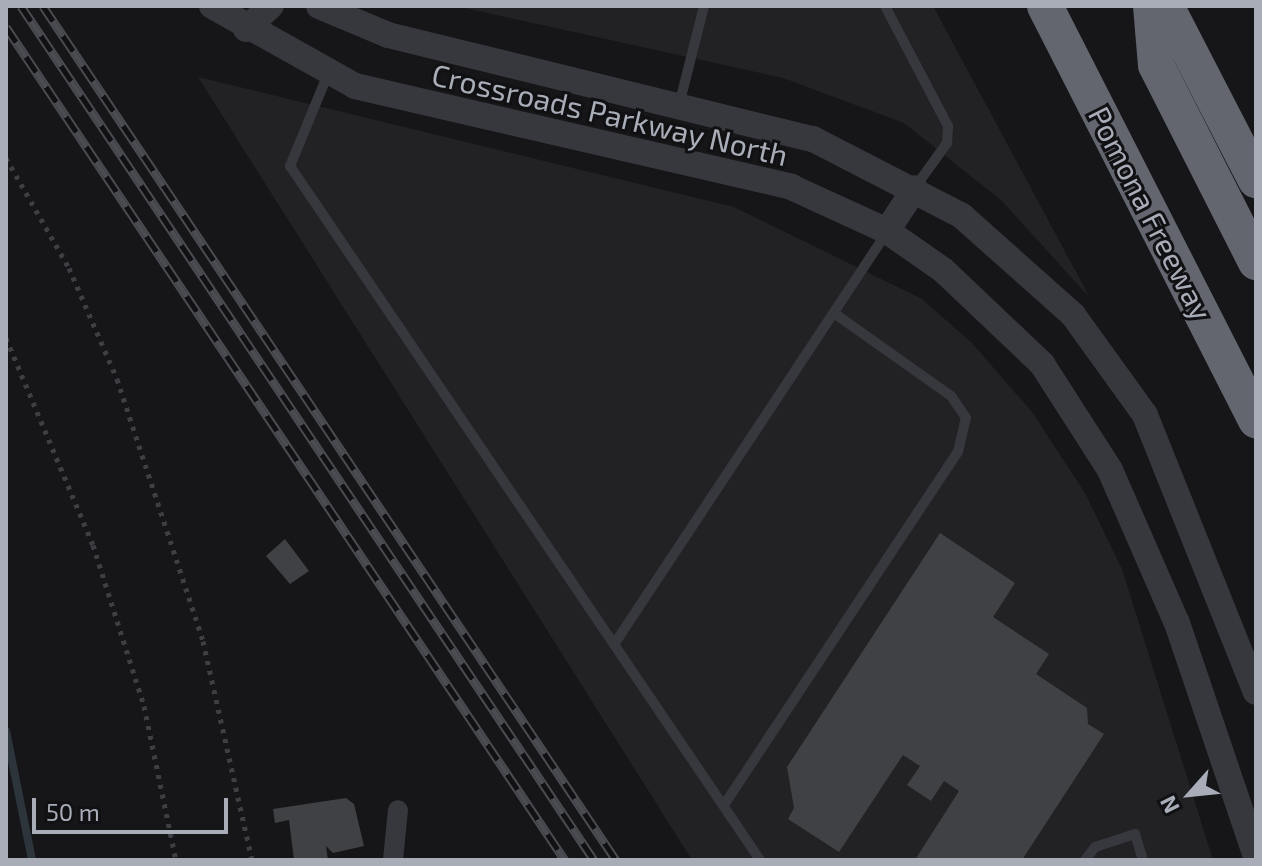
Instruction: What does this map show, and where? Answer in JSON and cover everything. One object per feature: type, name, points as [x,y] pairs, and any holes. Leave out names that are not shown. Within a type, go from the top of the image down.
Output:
[{"type":"highway","name":"Pomona Freeway","points":[[1045,6],[1256,420]]},
{"type":"highway","points":[[1151,6],[1156,65],[1256,262]]},
{"type":"highway","points":[[1166,6],[1256,180]]},
{"type":"street","name":"Crossroads Parkway North","points":[[212,6],[246,29],[328,74],[420,106],[749,174],[887,231],[993,312],[1079,414],[1177,623],[1256,857]]},
{"type":"street","points":[[246,29],[271,6]]},
{"type":"street","name":"Crossroads Parkway North","points":[[319,6],[388,35],[813,139],[915,188],[1006,251],[1105,354],[1145,415],[1187,506],[1256,692]]},
{"type":"street","points":[[887,231],[915,188]]},
{"type":"street","points":[[393,860],[398,810]]},
{"type":"lane","points":[[679,105],[704,6]]},
{"type":"lane","points":[[885,6],[948,126],[947,143],[915,188]]},
{"type":"lane","points":[[328,74],[290,166],[760,860]]},
{"type":"lane","points":[[615,643],[887,231]]},
{"type":"lane","points":[[724,805],[958,452],[966,418],[951,396],[835,314]]},
{"type":"lane","points":[[1085,860],[1095,847],[1135,834],[1143,860]]},
{"type":"path","points":[[6,158],[69,268],[117,379],[203,641],[252,860]]},
{"type":"path","points":[[6,338],[93,545],[144,706],[176,860]]},
{"type":"shaded area","points":[[456,6],[933,6],[1090,298],[1002,201],[904,123],[783,78]]},
{"type":"shaded area","points":[[198,77],[734,207],[922,299],[972,343],[1032,412],[1085,493],[1122,569],[1213,860],[692,860]]},
{"type":"building","points":[[940,533],[1015,583],[993,617],[1049,654],[1036,674],[1087,708],[1088,724],[1104,734],[1022,860],[915,860],[959,791],[944,781],[931,801],[907,785],[920,766],[903,755],[839,852],[788,819],[794,808],[787,767]]},
{"type":"building","points":[[285,539],[309,571],[290,584],[266,556]]},
{"type":"building","points":[[346,798],[354,804],[364,846],[333,853],[326,846],[328,860],[294,860],[289,820],[275,823],[273,809]]},
{"type":"waterway","points":[[6,731],[32,860]]},
{"type":"railway","points":[[21,6],[594,860]]},
{"type":"railway","points":[[43,6],[616,860]]},
{"type":"railway","points":[[6,27],[565,860]]}]
